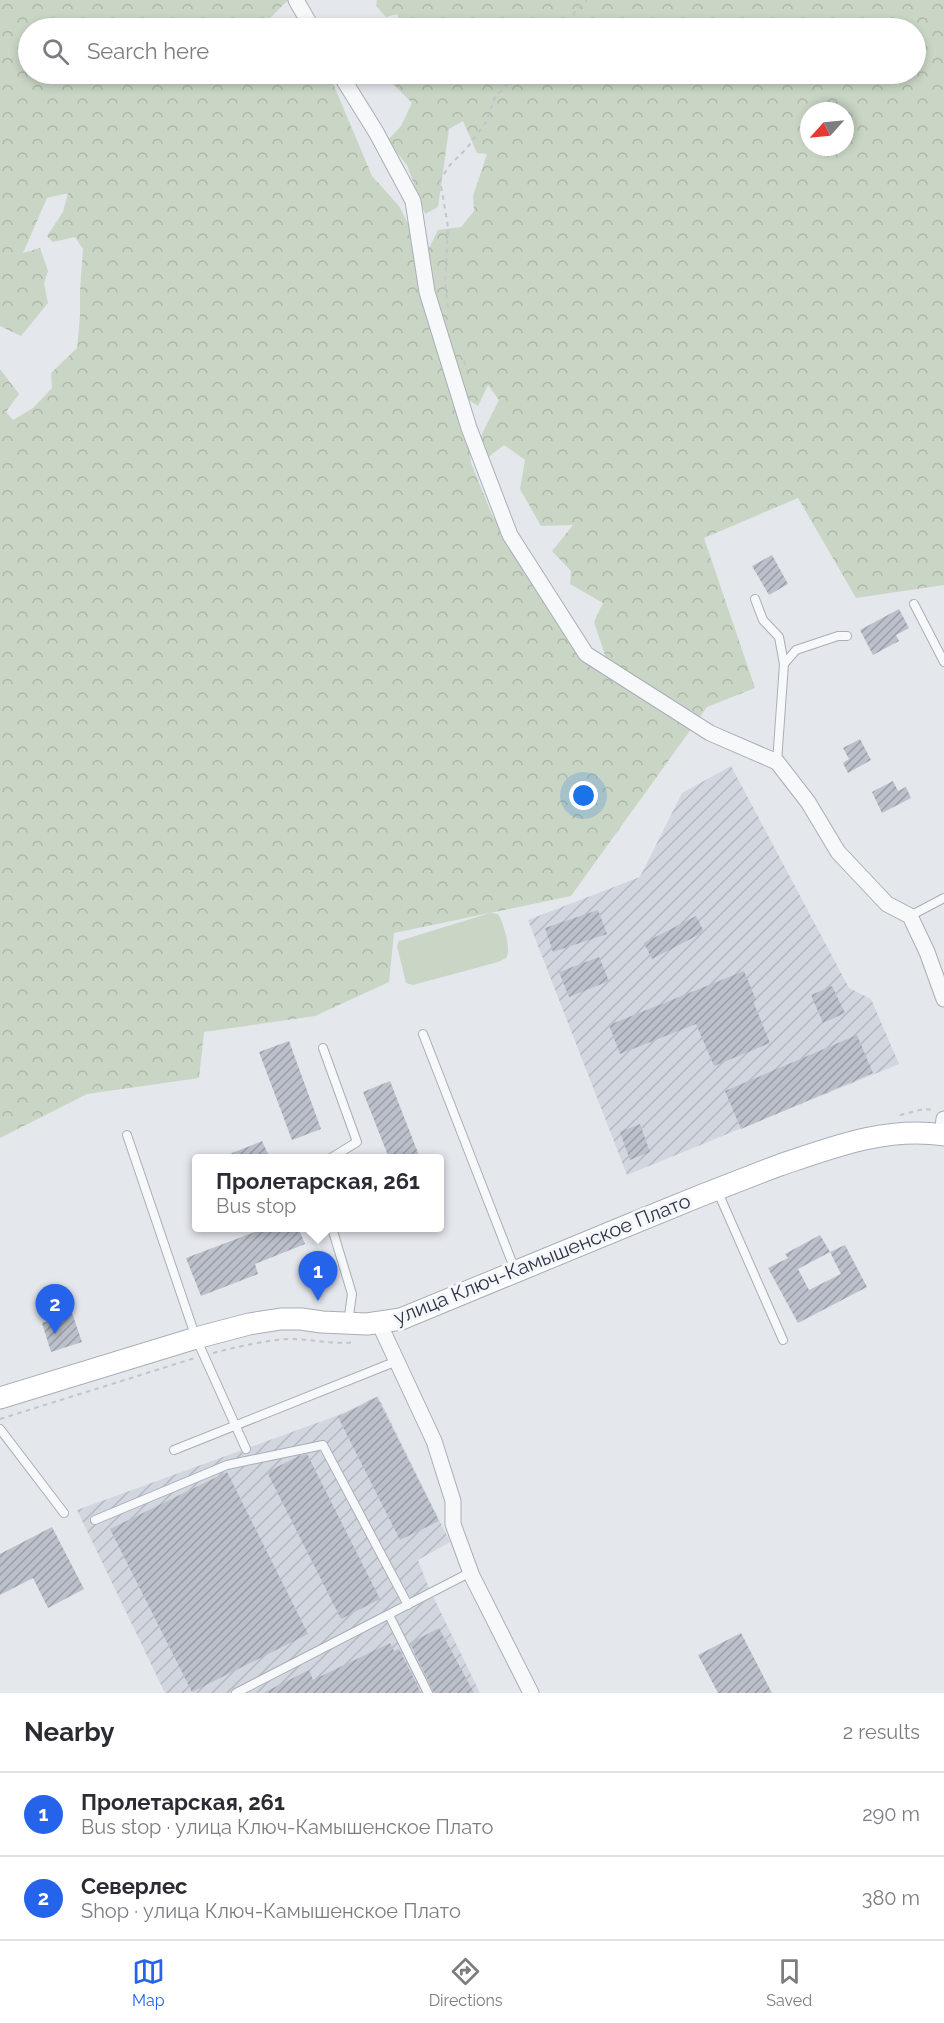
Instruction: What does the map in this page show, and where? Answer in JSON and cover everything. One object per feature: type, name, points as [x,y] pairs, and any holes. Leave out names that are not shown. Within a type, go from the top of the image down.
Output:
[{"type":"main road","name":"улица Ключ-Камышенское Плато","points":[[0,1398],[249,1324],[281,1319],[348,1324],[379,1323],[401,1319],[716,1189],[825,1149],[861,1139],[943,1129]]},
{"type":"street","points":[[296,0],[306,18]]},
{"type":"street","points":[[346,84],[376,132],[413,201],[427,292],[469,428],[510,535],[586,654],[710,733],[777,762],[808,802],[838,852],[887,904],[910,916],[927,952],[944,999]]},
{"type":"street","points":[[379,1323],[434,1441],[453,1501],[453,1524],[471,1572],[531,1693]]},
{"type":"lane","points":[[755,599],[763,620],[779,637],[784,664],[777,762]]},
{"type":"lane","points":[[914,604],[944,662]]},
{"type":"lane","points":[[784,664],[796,650],[838,636],[847,636]]},
{"type":"lane","points":[[910,916],[944,898]]},
{"type":"lane","points":[[423,1034],[515,1272]]},
{"type":"lane","points":[[323,1048],[357,1142],[338,1154]]},
{"type":"lane","points":[[127,1135],[196,1338],[246,1449]]},
{"type":"lane","points":[[716,1189],[783,1340]]},
{"type":"lane","points":[[334,1232],[352,1294],[348,1324]]},
{"type":"lane","points":[[174,1450],[397,1361]]},
{"type":"lane","points":[[0,1429],[64,1513]]},
{"type":"lane","points":[[95,1520],[226,1465],[323,1445],[408,1605]]},
{"type":"lane","points":[[236,1693],[471,1572]]},
{"type":"lane","points":[[388,1615],[428,1693]]},
{"type":"path","points":[[570,18],[588,0]]},
{"type":"path","points":[[448,314],[445,284],[448,227],[440,180],[486,122],[495,97],[508,84]]},
{"type":"path","points":[[464,361],[468,371],[468,382]]},
{"type":"shaded area","points":[[731,766],[849,988],[871,999],[899,1064],[627,1175],[528,920],[640,877],[682,793]]},
{"type":"shaded area","points":[[378,1396],[450,1542],[418,1560],[428,1586],[480,1693],[165,1693],[77,1510],[339,1415]]},
{"type":"green space","points":[[0,0],[295,0],[299,7],[287,1],[270,18],[18,18],[18,84],[333,84],[372,176],[399,206],[425,256],[438,230],[461,227],[474,211],[473,196],[487,154],[477,153],[463,121],[449,129],[438,207],[425,214],[407,165],[387,141],[401,126],[412,103],[393,84],[926,84],[926,18],[399,18],[397,14],[386,17],[376,6],[377,0],[944,0],[944,585],[856,598],[798,498],[704,538],[755,688],[707,707],[571,896],[394,933],[389,982],[315,1016],[204,1032],[199,1078],[87,1094],[0,1138],[0,369],[19,394],[6,412],[13,420],[33,408],[52,388],[51,373],[77,348],[83,249],[75,237],[53,242],[47,236],[63,212],[68,193],[47,198],[23,253],[40,248],[48,271],[44,283],[48,303],[21,336],[0,326]],"holes":[[[488,385],[499,400],[473,452],[486,459],[504,445],[525,460],[520,489],[541,526],[573,525],[552,551],[571,571],[570,584],[603,603],[594,622],[605,655],[592,665],[492,515],[471,463],[464,397],[478,406]]]},
{"type":"green space","points":[[490,913],[498,914],[502,923],[508,949],[506,958],[413,985],[406,983],[397,946],[399,941]]},
{"type":"building","points":[[772,555],[788,584],[769,595],[752,566]]},
{"type":"building","points":[[899,609],[909,628],[896,635],[899,641],[873,655],[860,630]]},
{"type":"building","points":[[860,739],[871,760],[848,773],[843,763],[849,759],[843,748]]},
{"type":"building","points":[[893,781],[898,791],[906,787],[911,798],[882,813],[872,792]]},
{"type":"building","points":[[598,910],[607,934],[553,952],[545,928]]},
{"type":"building","points":[[696,916],[704,932],[652,959],[644,943]]},
{"type":"building","points":[[599,957],[609,981],[569,997],[559,972]]},
{"type":"building","points":[[744,971],[770,1043],[714,1066],[696,1024],[620,1054],[609,1025]]},
{"type":"building","points":[[832,986],[845,1013],[823,1023],[811,995]]},
{"type":"building","points":[[857,1035],[873,1073],[741,1129],[725,1091]]},
{"type":"building","points":[[289,1041],[321,1129],[292,1140],[259,1052]]},
{"type":"building","points":[[390,1081],[418,1154],[387,1154],[363,1092]]},
{"type":"building","points":[[640,1124],[650,1152],[630,1160],[620,1132]]},
{"type":"building","points":[[262,1141],[268,1154],[230,1154]]},
{"type":"building","points":[[255,1232],[300,1232],[305,1244],[255,1264],[258,1274],[201,1296],[186,1258]]},
{"type":"building","points":[[820,1235],[830,1252],[845,1245],[867,1287],[798,1323],[768,1268],[788,1258],[785,1254]],"holes":[[[830,1252],[841,1274],[809,1290],[798,1269]]]},
{"type":"building","points":[[72,1313],[82,1342],[51,1352],[42,1323]]},
{"type":"building","points":[[377,1397],[439,1521],[400,1540],[338,1417]]},
{"type":"building","points":[[307,1454],[380,1599],[341,1619],[267,1472]]},
{"type":"building","points":[[227,1472],[308,1634],[192,1692],[110,1529]]},
{"type":"building","points":[[52,1527],[84,1589],[48,1608],[33,1578],[0,1595],[0,1554]]},
{"type":"building","points":[[439,1628],[474,1693],[434,1693],[410,1643]]},
{"type":"building","points":[[741,1633],[772,1693],[718,1693],[698,1655]]},
{"type":"building","points":[[390,1643],[394,1651],[399,1649],[421,1693],[263,1693],[309,1670],[313,1680]]},
{"type":"place","name":"Пролетарская, 261","points":[[318,1301]]},
{"type":"place","name":"Северлес","points":[[55,1334]]}]
